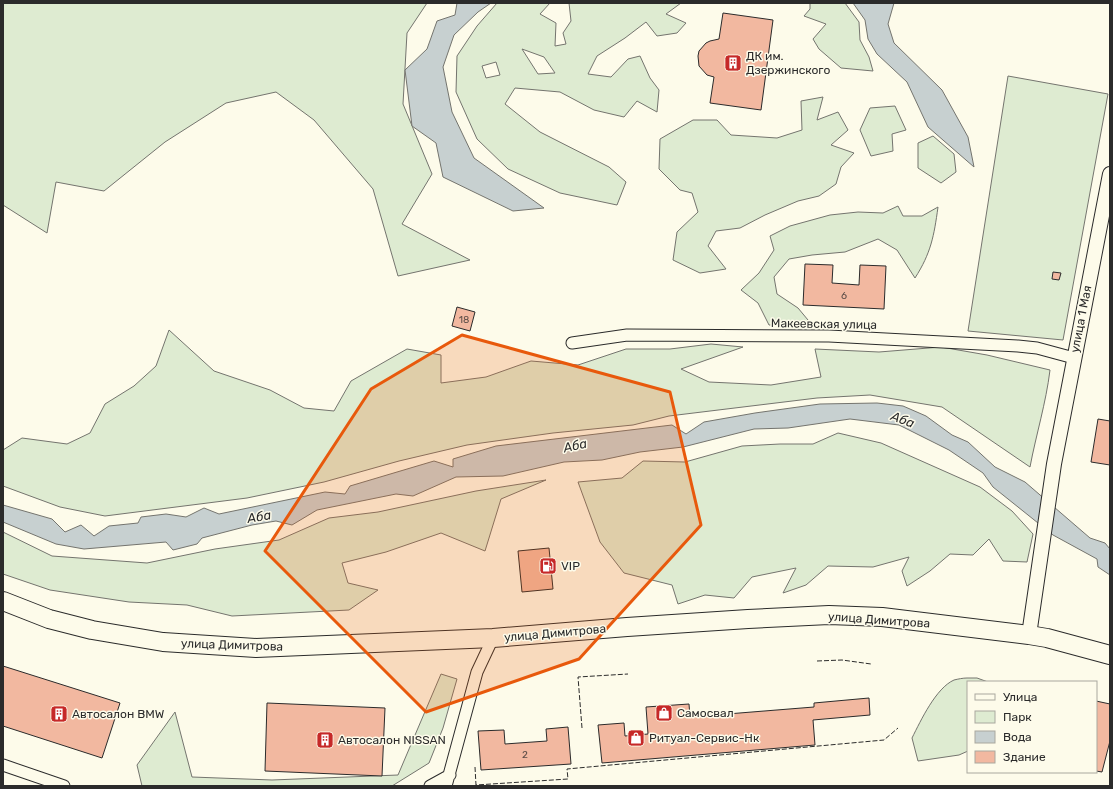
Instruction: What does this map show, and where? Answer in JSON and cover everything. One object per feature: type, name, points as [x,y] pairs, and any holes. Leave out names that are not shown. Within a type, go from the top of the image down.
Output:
[{"type":"main road","name":"улица Димитрова","points":[[3,601],[56,621],[92,630],[163,642],[256,648],[493,638],[627,627],[829,615],[882,617],[1029,635],[1047,638],[1110,655]]},
{"type":"street","name":"улица 1 Мая","points":[[1029,635],[1054,464],[1110,174]]},
{"type":"street","name":"Макеевская улица","points":[[572,343],[627,335],[828,336],[1018,346],[1037,348],[1074,358]]},
{"type":"street","points":[[446,786],[477,672],[493,638]]},
{"type":"street","points":[[3,765],[64,786]]},
{"type":"street","points":[[430,786],[450,775]]},
{"type":"highlighted area","points":[[462,335],[670,392],[701,525],[579,659],[426,712],[265,551],[371,389]]},
{"type":"green space","points":[[3,3],[427,3],[407,33],[403,104],[432,174],[402,224],[470,260],[398,276],[373,189],[314,120],[276,92],[226,103],[165,142],[104,191],[56,182],[47,233],[3,205]]},
{"type":"green space","points":[[497,3],[550,3],[540,14],[556,23],[555,46],[566,44],[563,33],[571,21],[569,3],[681,3],[666,14],[686,23],[677,33],[657,36],[646,22],[597,56],[588,74],[611,77],[628,59],[640,56],[650,78],[659,90],[657,112],[637,101],[624,117],[594,110],[560,92],[515,88],[505,104],[540,132],[609,167],[626,182],[617,205],[560,193],[508,169],[477,139],[456,92],[457,56],[477,26]],"holes":[[[522,49],[544,57],[555,73],[538,74]],[[496,62],[500,75],[486,78],[482,66]]]},
{"type":"green space","points":[[810,3],[845,3],[859,22],[860,40],[869,57],[873,71],[841,68],[819,49],[813,39],[826,24],[804,16],[810,9]]},
{"type":"green space","points":[[1008,76],[1108,94],[1063,340],[968,331]]},
{"type":"green space","points":[[823,97],[817,120],[838,112],[848,130],[831,145],[854,153],[841,167],[836,184],[819,196],[798,201],[765,215],[740,228],[716,231],[708,246],[726,269],[700,273],[673,260],[677,232],[698,212],[692,193],[680,190],[659,169],[660,139],[693,120],[717,120],[731,135],[777,138],[802,130],[801,101]]},
{"type":"green space","points":[[895,106],[906,130],[892,134],[893,151],[871,156],[860,130],[870,108]]},
{"type":"green space","points":[[933,136],[954,154],[956,172],[941,183],[918,168],[918,143]]},
{"type":"green space","points":[[898,206],[903,216],[922,216],[938,207],[931,244],[925,260],[915,278],[897,250],[878,239],[845,252],[789,259],[774,277],[777,294],[798,308],[813,326],[769,325],[758,303],[741,290],[759,273],[774,250],[770,236],[790,226],[830,215],[858,212],[883,213]]},
{"type":"green space","points":[[169,330],[214,371],[270,390],[304,408],[334,411],[351,381],[407,349],[441,355],[441,383],[486,377],[531,361],[578,365],[626,349],[670,349],[711,344],[743,347],[681,369],[709,382],[771,385],[821,377],[815,349],[879,352],[941,347],[987,355],[1050,370],[1030,467],[942,407],[870,395],[817,398],[669,416],[633,425],[553,433],[467,445],[399,461],[324,482],[247,498],[105,516],[60,507],[3,486],[3,450],[22,438],[67,444],[90,433],[105,404],[134,386],[156,366]]},
{"type":"green space","points":[[838,433],[881,443],[980,487],[1012,511],[1033,534],[1027,562],[1003,561],[989,539],[973,555],[950,554],[930,571],[907,586],[902,571],[909,557],[873,567],[828,566],[806,585],[783,593],[796,568],[752,577],[734,598],[705,595],[678,604],[672,585],[624,573],[600,542],[578,482],[622,478],[643,461],[685,462],[742,446],[813,444]]},
{"type":"green space","points":[[546,480],[501,499],[485,551],[441,533],[386,552],[342,563],[348,583],[378,590],[349,610],[232,616],[187,605],[129,602],[50,590],[3,574],[3,532],[52,556],[147,563],[215,549],[279,540],[329,518],[378,512],[476,491]]},
{"type":"green space","points":[[441,674],[457,679],[443,728],[429,763],[392,786],[142,786],[137,765],[175,712],[192,777],[272,780],[398,775]]},
{"type":"green space","points":[[977,678],[985,681],[967,681],[967,751],[959,755],[918,761],[912,738],[924,714],[935,697],[947,684],[954,680]]},
{"type":"water","points":[[457,3],[491,3],[478,12],[454,35],[443,67],[452,112],[474,158],[544,208],[513,211],[443,177],[436,143],[412,126],[405,70],[427,49],[437,21],[455,15]]},
{"type":"water","points":[[853,3],[894,3],[888,24],[894,43],[942,90],[968,137],[974,167],[928,127],[907,82],[877,54],[868,39],[865,20]]},
{"type":"water","name":"Аба","points":[[877,403],[903,406],[926,416],[952,435],[968,442],[995,467],[1025,482],[1090,538],[1105,543],[1110,549],[1110,575],[1098,567],[1097,559],[1053,535],[993,487],[983,473],[949,450],[899,425],[850,419],[788,428],[754,429],[683,447],[640,452],[602,460],[564,462],[503,476],[456,477],[413,496],[396,494],[317,510],[292,525],[276,521],[252,525],[202,538],[197,544],[173,550],[166,542],[84,549],[56,544],[3,522],[3,505],[52,519],[65,532],[81,525],[94,536],[109,526],[138,523],[141,517],[166,514],[186,517],[204,508],[219,514],[325,492],[345,494],[350,486],[434,461],[453,467],[453,459],[496,446],[672,425],[686,434],[704,422],[755,413],[820,404]]},
{"type":"building","name":"ДК им. Дзержинского","points":[[723,13],[773,20],[761,110],[710,103],[714,77],[707,75],[699,66],[698,56],[699,51],[706,43],[719,39]]},
{"type":"building","points":[[805,264],[833,265],[832,283],[859,285],[860,265],[886,266],[884,309],[803,305]]},
{"type":"building","points":[[1053,272],[1061,273],[1059,280],[1052,279]]},
{"type":"building","points":[[457,307],[475,312],[470,331],[452,326]]},
{"type":"building","points":[[1098,419],[1110,421],[1110,465],[1091,462]]},
{"type":"building","points":[[549,548],[553,589],[522,592],[518,551]]},
{"type":"building","name":"Автосалон BMW","points":[[3,666],[120,703],[102,758],[3,726]]},
{"type":"building","points":[[869,698],[870,715],[813,720],[815,745],[602,763],[598,725],[624,723],[625,736],[648,734],[646,707],[689,704],[690,717],[814,707],[814,703]]},
{"type":"building","points":[[1097,701],[1110,704],[1110,741],[1102,772],[1097,771]]},
{"type":"building","name":"Автосалон NISSAN","points":[[267,703],[385,708],[382,776],[265,771]]},
{"type":"building","points":[[568,727],[571,764],[481,770],[478,731],[504,730],[505,744],[547,741],[546,729]]},
{"type":"fence","points":[[817,661],[842,660],[871,664]]},
{"type":"fence","points":[[582,728],[578,677],[628,674]]},
{"type":"fence","points":[[475,767],[476,785],[568,779],[567,769],[884,740],[898,728]]},
{"type":"place","name":"ДК им. Дзержинского","points":[[733,63]]},
{"type":"place","name":"VIP","points":[[548,566]]},
{"type":"place","name":"Самосвал","points":[[664,713]]},
{"type":"place","name":"Автосалон BMW","points":[[59,714]]},
{"type":"place","name":"Ритуал-Сервис-Нк","points":[[636,738]]},
{"type":"place","name":"Автосалон NISSAN","points":[[325,740]]}]
